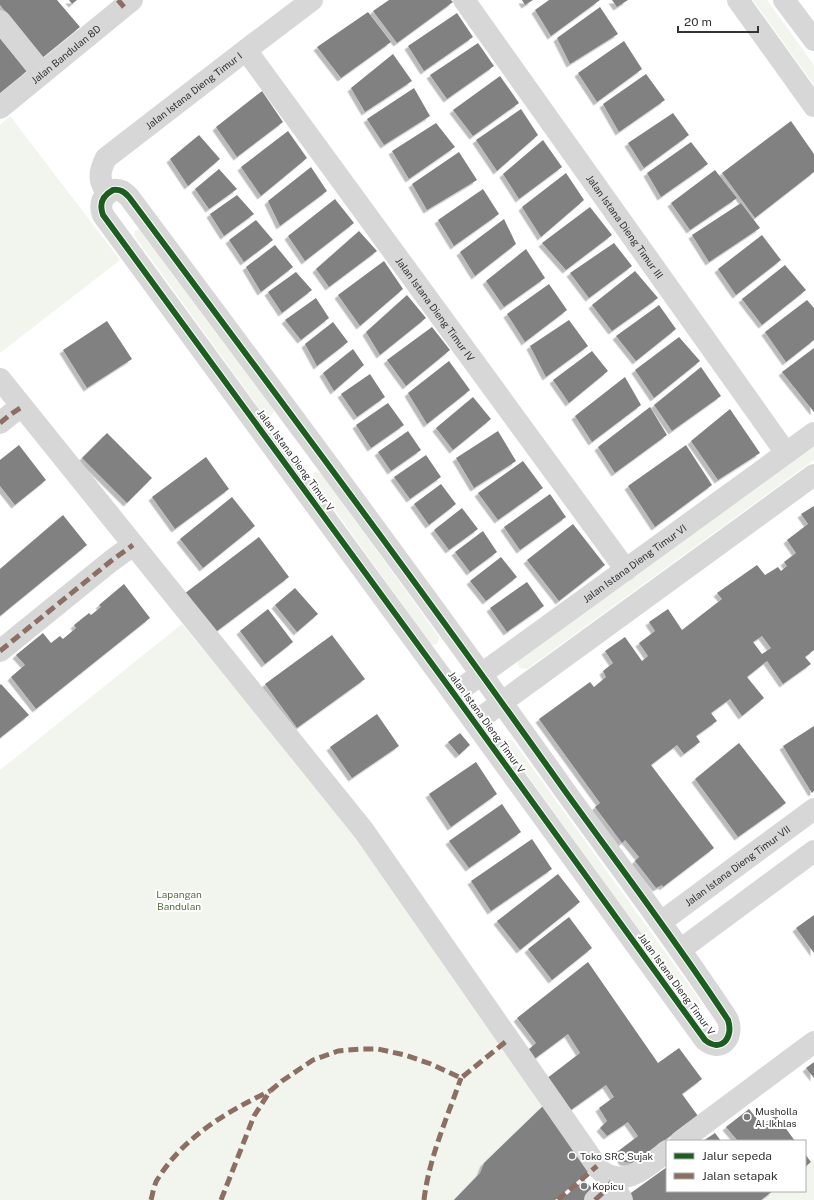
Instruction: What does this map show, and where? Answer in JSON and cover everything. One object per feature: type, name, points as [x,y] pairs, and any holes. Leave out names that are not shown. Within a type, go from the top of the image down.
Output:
[{"type":"street","name":"Jalan Istana Dieng Timur I","points":[[107,193],[100,180],[102,165],[106,158],[312,0]]},
{"type":"street","name":"Jalan Istana Dieng Timur III","points":[[464,0],[786,453]]},
{"type":"street","points":[[738,0],[814,106]]},
{"type":"street","points":[[784,0],[814,40]]},
{"type":"street","name":"Jalan Bandulan 8D","points":[[0,108],[125,2]]},
{"type":"street","points":[[0,21],[42,73]]},
{"type":"street","name":"Jalan Istana Dieng Timur IV","points":[[246,50],[626,570]]},
{"type":"street","name":"Jalan Istana Dieng Timur V","points":[[113,190],[118,190],[124,192],[129,197],[482,673],[661,922],[728,1020],[731,1030],[728,1038],[724,1042],[716,1045],[708,1043],[705,1040],[475,722],[103,216],[100,208],[107,193],[113,190]]},
{"type":"street","points":[[0,379],[364,831],[597,1166],[606,1175],[614,1178],[623,1178],[634,1175],[666,1152]]},
{"type":"street","points":[[0,423],[22,407]]},
{"type":"street","name":"Jalan Istana Dieng Timur V","points":[[278,453],[305,433]]},
{"type":"street","name":"Jalan Istana Dieng Timur VI","points":[[454,694],[814,433]]},
{"type":"street","points":[[475,722],[814,476]]},
{"type":"street","points":[[0,651],[133,545]]},
{"type":"street","name":"Jalan Istana Dieng Timur VII","points":[[661,922],[814,809]]},
{"type":"street","points":[[680,950],[814,851]]},
{"type":"street","points":[[682,1140],[814,1042]]},
{"type":"street","points":[[595,1200],[607,1189],[614,1178]]},
{"type":"street","points":[[614,1178],[616,1189],[622,1200]]},
{"type":"green space","points":[[753,0],[767,0],[814,65],[814,85]]},
{"type":"green space","points":[[10,116],[120,260],[0,353],[0,125]]},
{"type":"green space","points":[[139,229],[144,232],[273,409],[274,411],[271,416],[267,417],[264,415],[135,237],[135,231]]},
{"type":"green space","points":[[814,447],[814,460],[527,669],[520,668],[517,664],[520,658]]},
{"type":"green space","points":[[316,471],[322,474],[439,637],[437,644],[433,645],[430,643],[314,481],[313,474]]},
{"type":"green space","name":"Lapangan Bandulan","points":[[182,624],[351,828],[543,1106],[484,1163],[480,1173],[454,1200],[0,1200],[0,770]]},
{"type":"green space","points":[[508,740],[513,741],[699,999],[700,1004],[698,1007],[693,1007],[690,1004],[506,745]]},
{"type":"green space","points":[[814,1160],[814,1200],[761,1200],[772,1192],[806,1192],[806,1166]]},
{"type":"building","points":[[0,0],[57,0],[80,27],[42,58],[0,5]]},
{"type":"building","points":[[69,0],[77,0],[72,4]]},
{"type":"building","points":[[389,0],[451,0],[453,2],[397,43],[373,11]]},
{"type":"building","points":[[522,0],[533,0],[525,5]]},
{"type":"building","points":[[549,0],[600,0],[551,36],[535,10]]},
{"type":"building","points":[[612,0],[628,0],[617,7]]},
{"type":"building","points":[[600,7],[618,34],[570,64],[557,38]]},
{"type":"building","points":[[368,12],[391,42],[341,78],[317,47]]},
{"type":"building","points":[[457,13],[473,37],[424,71],[408,46]]},
{"type":"building","points":[[0,38],[27,71],[0,93]]},
{"type":"building","points":[[624,41],[642,69],[597,102],[578,73]]},
{"type":"building","points":[[478,43],[494,66],[447,99],[430,75]]},
{"type":"building","points":[[393,54],[412,81],[365,112],[351,88]]},
{"type":"building","points":[[646,74],[665,100],[619,132],[603,104]]},
{"type":"building","points":[[500,76],[519,103],[473,136],[453,110]]},
{"type":"building","points":[[414,88],[430,116],[384,145],[367,119]]},
{"type":"building","points":[[262,91],[283,122],[237,157],[216,127]]},
{"type":"building","points":[[521,109],[538,135],[497,171],[476,140]]},
{"type":"building","points":[[673,113],[689,135],[644,168],[628,143]]},
{"type":"building","points":[[791,121],[814,154],[814,172],[755,218],[722,173]]},
{"type":"building","points":[[436,123],[455,147],[409,179],[392,151]]},
{"type":"building","points":[[288,131],[307,158],[261,196],[241,167]]},
{"type":"building","points":[[199,135],[220,159],[188,186],[170,159]]},
{"type":"building","points":[[543,140],[562,167],[519,199],[503,174]]},
{"type":"building","points":[[691,142],[708,164],[661,197],[647,173]]},
{"type":"building","points":[[459,152],[477,180],[427,210],[412,184]]},
{"type":"building","points":[[311,167],[327,191],[280,226],[268,201]]},
{"type":"building","points":[[219,169],[237,189],[209,209],[195,189]]},
{"type":"building","points":[[715,170],[737,198],[690,230],[671,203]]},
{"type":"building","points":[[566,173],[584,200],[541,237],[522,207]]},
{"type":"building","points":[[483,189],[499,214],[454,246],[438,220]]},
{"type":"building","points":[[237,195],[254,214],[224,236],[210,214]]},
{"type":"building","points":[[335,199],[354,223],[305,261],[288,236]]},
{"type":"building","points":[[741,203],[760,228],[709,262],[692,235]]},
{"type":"building","points":[[590,207],[612,235],[566,270],[542,243]]},
{"type":"building","points":[[504,219],[516,244],[475,276],[460,252]]},
{"type":"building","points":[[256,220],[273,240],[244,262],[229,240]]},
{"type":"building","points":[[359,231],[377,251],[329,287],[316,269]]},
{"type":"building","points":[[762,235],[781,260],[736,295],[718,269]]},
{"type":"building","points":[[614,243],[632,266],[589,298],[570,273]]},
{"type":"building","points":[[275,245],[293,267],[261,292],[246,267]]},
{"type":"building","points":[[526,249],[545,278],[504,307],[486,281]]},
{"type":"building","points":[[384,261],[403,289],[360,326],[338,295]]},
{"type":"building","points":[[785,265],[806,290],[762,325],[742,299]]},
{"type":"building","points":[[635,271],[658,298],[612,331],[592,305]]},
{"type":"building","points":[[296,272],[312,290],[282,313],[268,292]]},
{"type":"building","points":[[549,284],[567,310],[525,342],[507,314]]},
{"type":"building","points":[[407,295],[426,318],[380,355],[366,332]]},
{"type":"building","points":[[316,298],[329,318],[301,340],[285,320]]},
{"type":"building","points":[[807,300],[814,308],[814,340],[786,362],[765,332]]},
{"type":"building","points":[[659,305],[676,329],[636,361],[616,336]]},
{"type":"building","points":[[569,320],[588,346],[546,377],[530,346]]},
{"type":"building","points":[[107,321],[132,359],[87,388],[63,350]]},
{"type":"building","points":[[333,322],[348,342],[317,366],[305,344]]},
{"type":"building","points":[[432,327],[450,350],[406,386],[387,360]]},
{"type":"building","points":[[679,337],[700,361],[654,398],[635,370]]},
{"type":"building","points":[[814,348],[814,412],[782,372]]},
{"type":"building","points":[[353,349],[364,365],[334,391],[323,373]]},
{"type":"building","points":[[592,351],[608,371],[569,403],[553,380]]},
{"type":"building","points":[[449,361],[470,390],[427,424],[408,393]]},
{"type":"building","points":[[701,367],[721,396],[672,431],[654,405]]},
{"type":"building","points":[[370,374],[385,397],[357,417],[341,394]]},
{"type":"building","points":[[625,377],[641,405],[592,442],[575,416]]},
{"type":"building","points":[[473,397],[491,419],[453,450],[436,428]]},
{"type":"building","points":[[388,403],[404,425],[371,448],[356,425]]},
{"type":"building","points":[[650,407],[667,435],[615,473],[598,447]]},
{"type":"building","points":[[730,409],[760,453],[718,480],[691,441]]},
{"type":"building","points":[[408,431],[421,450],[391,471],[378,452]]},
{"type":"building","points":[[498,431],[516,461],[474,488],[456,458]]},
{"type":"building","points":[[107,433],[152,478],[127,503],[82,458]]},
{"type":"building","points":[[19,445],[46,480],[15,505],[0,486],[0,460]]},
{"type":"building","points":[[686,445],[712,485],[655,527],[628,486]]},
{"type":"building","points":[[426,455],[441,477],[410,499],[394,477]]},
{"type":"building","points":[[206,457],[229,489],[175,529],[152,497]]},
{"type":"building","points":[[523,461],[543,488],[498,520],[478,493]]},
{"type":"building","points":[[441,484],[456,504],[429,525],[414,504]]},
{"type":"building","points":[[550,494],[566,517],[520,550],[504,527]]},
{"type":"building","points":[[232,497],[255,526],[203,568],[180,539]]},
{"type":"building","points":[[814,506],[814,650],[805,657],[811,664],[783,684],[767,661],[747,677],[764,698],[742,716],[730,699],[711,713],[717,721],[696,736],[700,742],[684,754],[677,745],[651,765],[714,848],[663,887],[662,885],[656,888],[635,861],[639,857],[625,840],[622,843],[595,807],[600,803],[539,719],[590,682],[594,687],[606,677],[603,671],[613,663],[605,651],[625,637],[642,661],[648,656],[639,643],[655,631],[649,622],[668,609],[682,630],[722,599],[717,593],[757,565],[765,575],[778,567],[781,571],[787,566],[784,562],[796,553],[787,540],[808,524],[801,514]],"holes":[[[762,636],[771,648],[762,654],[753,642]]]},
{"type":"building","points":[[462,508],[478,529],[449,550],[434,530]]},
{"type":"building","points":[[63,515],[87,545],[0,616],[0,569]]},
{"type":"building","points":[[573,524],[605,565],[559,601],[527,560]]},
{"type":"building","points":[[483,531],[497,552],[470,572],[455,552]]},
{"type":"building","points":[[259,537],[289,577],[213,634],[184,594]]},
{"type":"building","points":[[501,557],[517,577],[486,601],[470,581]]},
{"type":"building","points":[[527,582],[544,606],[507,632],[490,608]]},
{"type":"building","points":[[124,584],[150,618],[36,709],[11,677],[25,665],[16,655],[43,633],[51,643],[60,636],[63,639],[76,628],[74,625],[89,613],[91,615],[101,607],[99,605]]},
{"type":"building","points":[[295,588],[318,614],[297,632],[275,605]]},
{"type":"building","points":[[268,609],[293,642],[265,664],[240,631]]},
{"type":"building","points":[[332,635],[365,679],[297,728],[265,684]]},
{"type":"building","points":[[1,684],[29,715],[0,738],[0,685]]},
{"type":"building","points":[[377,714],[399,746],[352,778],[330,747]]},
{"type":"building","points":[[814,726],[814,791],[812,793],[783,746]]},
{"type":"building","points":[[460,733],[470,745],[459,755],[448,742]]},
{"type":"building","points":[[739,743],[786,803],[738,837],[695,779]]},
{"type":"building","points":[[476,762],[497,794],[451,827],[429,794]]},
{"type":"building","points":[[502,804],[521,832],[469,868],[449,841]]},
{"type":"building","points":[[532,839],[552,869],[491,911],[471,881]]},
{"type":"building","points":[[558,874],[580,902],[520,950],[497,921]]},
{"type":"building","points":[[814,915],[814,953],[796,928]]},
{"type":"building","points":[[569,917],[592,948],[552,980],[528,949]]},
{"type":"building","points":[[588,962],[658,1063],[679,1048],[702,1079],[682,1094],[698,1116],[633,1163],[623,1162],[617,1152],[638,1136],[628,1122],[607,1136],[600,1128],[607,1121],[599,1108],[614,1097],[606,1085],[568,1112],[546,1079],[580,1053],[568,1034],[533,1060],[527,1051],[536,1043],[517,1018]]},
{"type":"building","points":[[814,1062],[814,1078],[806,1068]]},
{"type":"building","points":[[543,1106],[589,1171],[555,1200],[454,1200],[480,1173],[484,1163]]},
{"type":"building","points":[[749,1109],[762,1125],[776,1115],[794,1140],[737,1140],[726,1127]]},
{"type":"building","points":[[715,1133],[720,1140],[704,1140]]},
{"type":"building","points":[[806,1155],[811,1162],[806,1166]]},
{"type":"building","points":[[666,1168],[666,1192],[772,1192],[761,1200],[631,1200],[628,1195]]},
{"type":"building","name":"Kopicu","points":[[584,1180],[596,1192],[588,1200],[561,1200]]},
{"type":"marked path","points":[[118,0],[124,7]]},
{"type":"marked path","points":[[0,423],[22,407]]},
{"type":"marked path","points":[[0,651],[133,545]]},
{"type":"marked path","points":[[221,1200],[254,1116],[270,1091],[313,1060],[338,1051],[378,1049],[405,1055],[431,1064],[461,1078],[509,1039]]},
{"type":"marked path","points":[[424,1200],[426,1184],[434,1153],[461,1078]]},
{"type":"marked path","points":[[151,1200],[157,1179],[181,1149],[194,1137],[223,1116],[270,1091]]},
{"type":"marked path","points":[[558,1200],[597,1166]]},
{"type":"marked path","points":[[595,1200],[607,1189],[614,1178]]},
{"type":"cycle path","points":[[113,190],[122,191],[129,197],[403,567],[669,933],[728,1020],[729,1033],[725,1042],[716,1045],[705,1040],[103,215],[101,207],[102,201],[106,195],[113,190]]},
{"type":"place","name":"Musholla Al-Ikhlas","points":[[747,1117]]},
{"type":"place","name":"Toko SRC Sujak","points":[[572,1156]]},
{"type":"place","name":"Kopicu","points":[[584,1186]]}]
